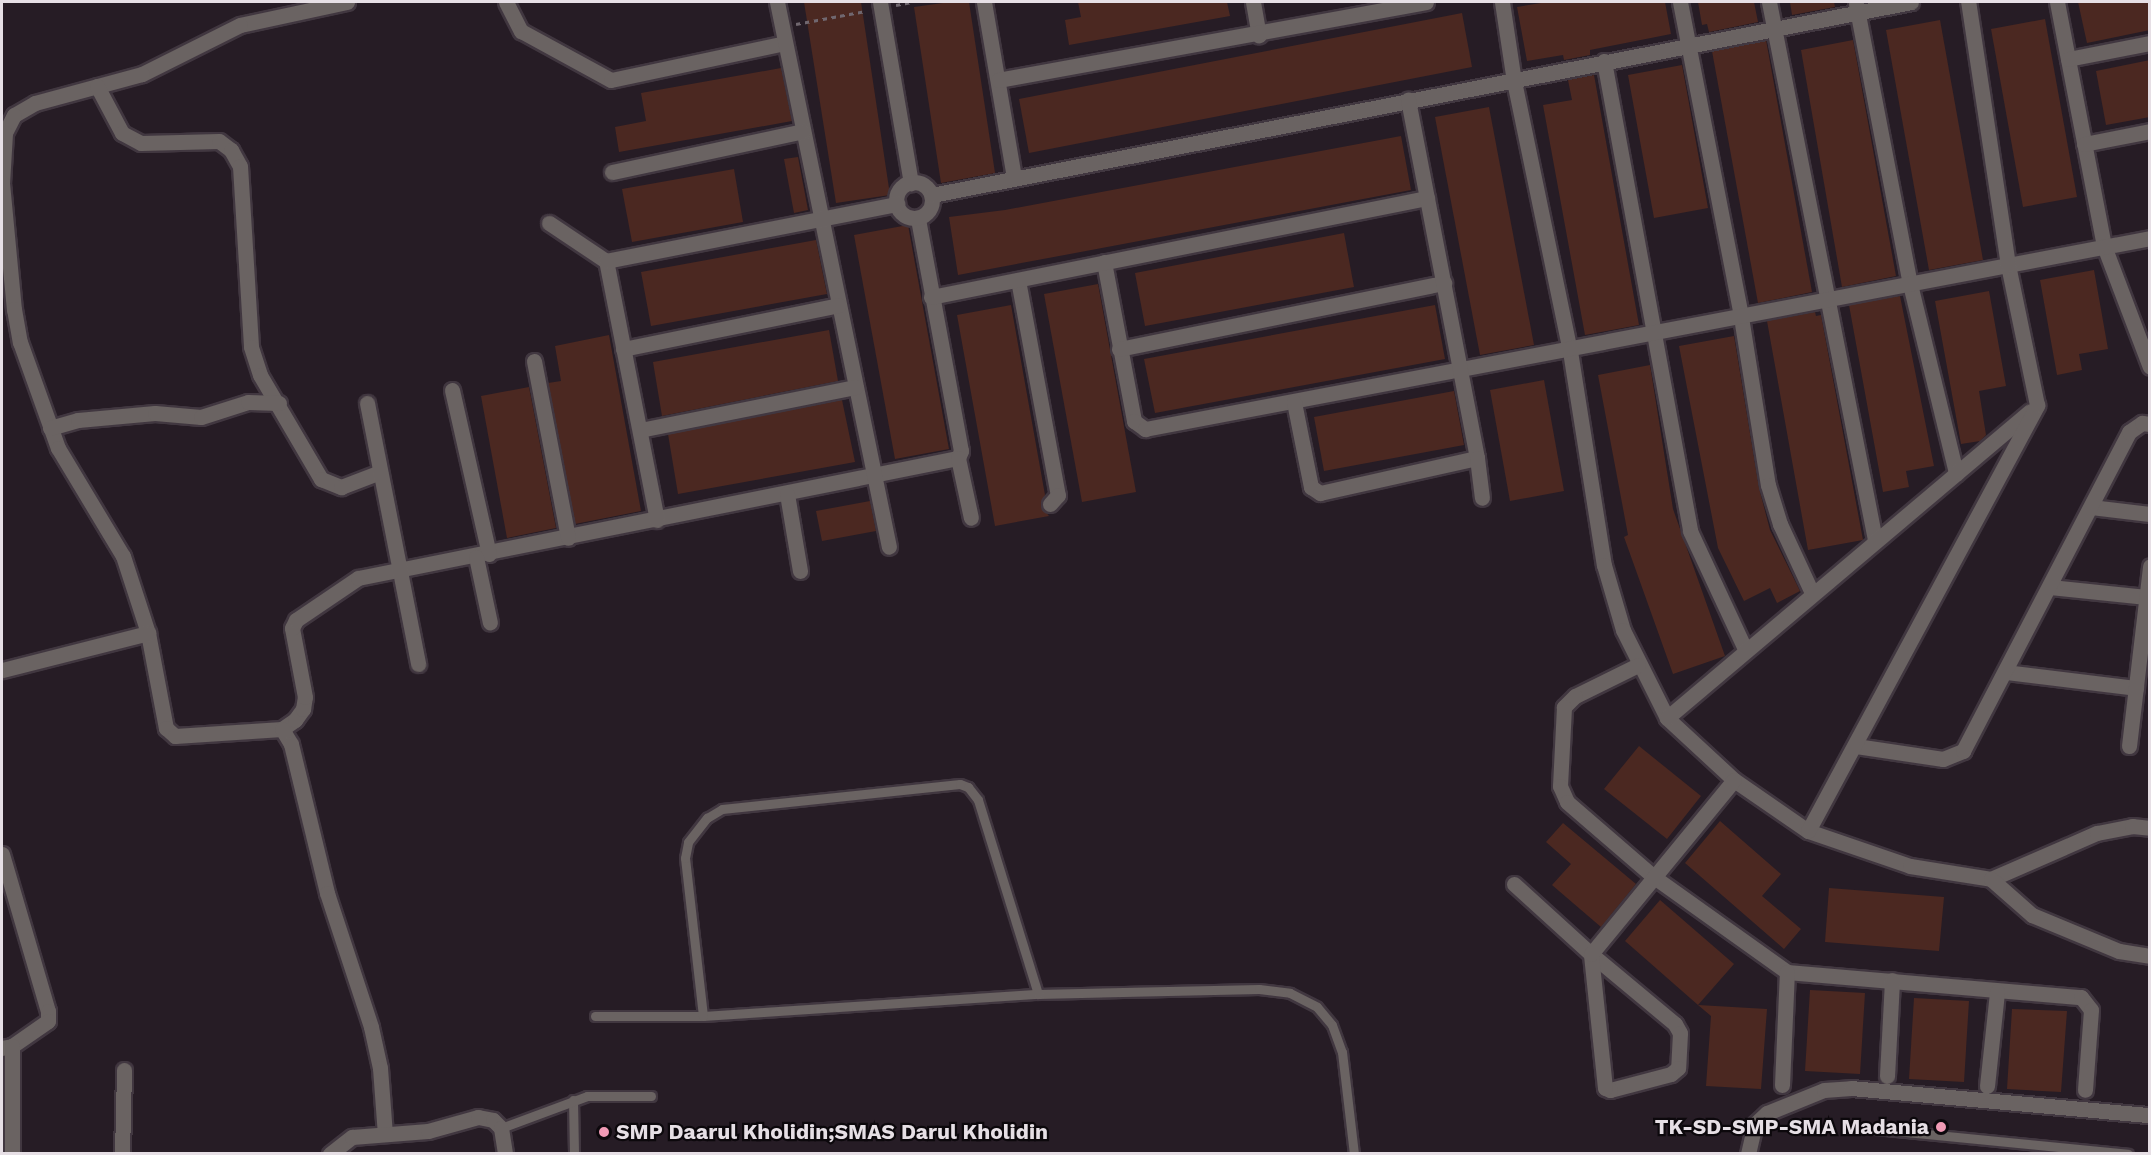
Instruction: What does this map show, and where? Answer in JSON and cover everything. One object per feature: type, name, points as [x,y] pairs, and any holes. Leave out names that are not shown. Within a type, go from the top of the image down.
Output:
[{"type":"street","points":[[282,729],[266,727],[182,737],[171,733],[148,633],[123,556],[58,448],[16,326],[2,183],[4,133],[14,115],[34,104],[158,67],[208,38],[240,25],[346,2]]},
{"type":"street","points":[[506,2],[521,31],[611,80],[785,43]]},
{"type":"street","points":[[777,2],[889,548]]},
{"type":"street","points":[[984,2],[1014,178]]},
{"type":"street","points":[[1253,2],[1259,35]]},
{"type":"street","points":[[998,80],[1259,35],[1426,2]]},
{"type":"street","points":[[1502,2],[1514,81],[1570,351],[1604,565],[1638,665],[1667,718],[1734,780],[1808,831],[1910,866],[1991,879],[2032,915],[2119,951],[2150,956]]},
{"type":"street","points":[[1680,2],[1741,318],[1773,505],[1812,593]]},
{"type":"street","points":[[1769,2],[1875,540]]},
{"type":"street","points":[[932,195],[1774,28],[1856,6],[1911,2]]},
{"type":"street","points":[[1808,831],[1856,746],[2037,405],[2008,265],[1968,2]]},
{"type":"street","points":[[2057,2],[2104,246],[2146,344],[2150,367]]},
{"type":"street","points":[[880,5],[911,183]]},
{"type":"street","points":[[1856,6],[1910,284],[1956,473]]},
{"type":"street","points":[[2068,58],[2150,43]]},
{"type":"street","points":[[1604,62],[1656,334],[1690,531],[1745,649]]},
{"type":"street","points":[[97,86],[122,133],[141,143],[219,141],[231,150],[240,166],[251,347],[260,375],[279,403],[321,478],[341,487],[380,472]]},
{"type":"street","points":[[1408,100],[1461,370],[1482,498]]},
{"type":"street","points":[[612,172],[803,131]]},
{"type":"street","points":[[2084,144],[2150,131]]},
{"type":"street","points":[[911,183],[924,185],[932,195],[929,210],[918,218],[904,215],[897,204],[900,190],[911,183]]},
{"type":"street","points":[[931,297],[1427,198]]},
{"type":"street","points":[[606,261],[897,204]]},
{"type":"street","points":[[918,218],[961,451],[958,458],[971,518]]},
{"type":"street","points":[[549,223],[606,261],[657,520]]},
{"type":"street","points":[[1104,262],[1119,349],[1138,427],[1145,429],[1570,351],[2150,238]]},
{"type":"street","points":[[1018,280],[1058,495],[1050,504]]},
{"type":"street","points":[[1119,349],[1444,283]]},
{"type":"street","points":[[624,349],[839,305]]},
{"type":"street","points":[[534,361],[568,538]]},
{"type":"street","points":[[640,430],[856,387]]},
{"type":"street","points":[[452,390],[482,555],[490,623]]},
{"type":"street","points":[[50,428],[78,420],[155,413],[201,417],[248,402],[279,403]]},
{"type":"street","points":[[1294,402],[1311,487],[1320,493],[1477,458]]},
{"type":"street","points":[[368,403],[398,572],[418,664]]},
{"type":"street","points":[[1667,718],[1745,649],[2037,405]]},
{"type":"street","points":[[1856,746],[1943,759],[1958,755],[1969,743],[2129,432],[2142,423],[2150,424]]},
{"type":"street","points":[[282,729],[303,709],[305,697],[292,636],[296,620],[358,578],[875,477],[958,458]]},
{"type":"street","points":[[787,494],[800,571]]},
{"type":"street","points":[[2091,507],[2150,514]]},
{"type":"street","points":[[2129,746],[2150,566]]},
{"type":"street","points":[[2050,587],[2146,597]]},
{"type":"street","points":[[2,670],[148,633]]},
{"type":"street","points":[[1638,665],[1575,696],[1564,707],[1560,786],[1567,802],[1654,877],[1787,972],[1892,980],[1997,992],[2081,997],[2088,1002],[2091,1010],[2085,1090]]},
{"type":"street","points":[[2006,672],[2136,688]]},
{"type":"street","points":[[282,729],[291,744],[327,893],[371,1027],[380,1068],[385,1134]]},
{"type":"street","points":[[1514,884],[1591,954],[1675,1024],[1680,1034],[1676,1071],[1610,1090],[1605,1088],[1591,954],[1734,780]]},
{"type":"street","points":[[1991,879],[2097,833],[2132,826],[2150,828]]},
{"type":"street","points":[[2,854],[48,1011],[48,1021],[7,1047],[12,1154]]},
{"type":"street","points":[[1782,1085],[1787,972]]},
{"type":"street","points":[[1887,1076],[1892,980]]},
{"type":"street","points":[[1987,1086],[1997,992]]},
{"type":"street","points":[[122,1154],[124,1070]]},
{"type":"street","points":[[1748,1154],[1755,1124],[1767,1113],[1824,1090],[1851,1088],[2150,1115]]},
{"type":"street","points":[[330,1154],[352,1137],[428,1131],[478,1117],[493,1120],[501,1128],[505,1154]]},
{"type":"lane","points":[[703,1016],[685,858],[688,842],[707,818],[722,809],[960,784],[968,787],[978,800],[1038,994]]},
{"type":"lane","points":[[595,1016],[703,1016],[1038,994],[1259,989],[1290,993],[1317,1006],[1332,1025],[1342,1052],[1353,1154]]},
{"type":"lane","points":[[501,1128],[573,1100],[598,1094],[651,1095]]},
{"type":"lane","points":[[573,1100],[574,1154]]},
{"type":"lane","points":[[1875,1129],[2128,1154]]},
{"type":"path","points":[[782,27],[880,5],[912,2]]},
{"type":"building","points":[[804,2],[861,2],[890,195],[836,203]]},
{"type":"building","points":[[969,2],[995,173],[941,183],[914,7]]},
{"type":"building","points":[[1078,2],[1227,2],[1230,16],[1069,45],[1065,20],[1081,17]]},
{"type":"building","points":[[1547,2],[1665,2],[1671,34],[1590,50],[1590,55],[1564,60],[1563,55],[1527,61],[1517,7]]},
{"type":"building","points":[[1698,2],[1754,2],[1758,22],[1709,32],[1707,24],[1702,25]]},
{"type":"building","points":[[1790,2],[1834,2],[1835,7],[1792,15]]},
{"type":"building","points":[[2078,2],[2150,2],[2150,30],[2087,43]]},
{"type":"building","points":[[1462,13],[1472,67],[1029,153],[1019,99]]},
{"type":"building","points":[[2045,19],[2077,197],[2023,207],[1991,29]]},
{"type":"building","points":[[1940,20],[1983,260],[1929,270],[1886,30]]},
{"type":"building","points":[[1766,40],[1812,292],[1758,303],[1712,51]]},
{"type":"building","points":[[1853,40],[1896,276],[1842,287],[1801,50]]},
{"type":"building","points":[[2150,60],[2150,117],[2106,125],[2096,71]]},
{"type":"building","points":[[1682,65],[1708,208],[1654,218],[1628,75]]},
{"type":"building","points":[[781,68],[792,121],[619,152],[615,127],[646,121],[641,93]]},
{"type":"building","points":[[1594,75],[1639,325],[1585,335],[1543,105],[1572,100],[1568,80]]},
{"type":"building","points":[[1489,107],[1534,345],[1480,355],[1435,117]]},
{"type":"building","points":[[1401,136],[1411,190],[958,275],[949,217],[1005,210]]},
{"type":"building","points":[[798,157],[808,210],[794,213],[784,159]]},
{"type":"building","points":[[734,169],[743,222],[632,242],[622,189]]},
{"type":"building","points":[[908,225],[949,449],[895,459],[854,235]]},
{"type":"building","points":[[1344,233],[1354,287],[1145,326],[1135,273]]},
{"type":"building","points":[[816,240],[827,294],[651,326],[641,272]]},
{"type":"building","points":[[2094,270],[2108,349],[2079,354],[2082,370],[2057,375],[2040,280]]},
{"type":"building","points":[[1098,284],[1136,492],[1082,502],[1044,294]]},
{"type":"building","points":[[1989,291],[2006,386],[1979,391],[1986,435],[1980,441],[1961,444],[1935,301]]},
{"type":"building","points":[[1900,296],[1934,466],[1906,471],[1909,487],[1883,492],[1849,305]]},
{"type":"building","points":[[1011,305],[1045,495],[1041,506],[1049,516],[995,526],[957,315]]},
{"type":"building","points":[[1435,305],[1445,359],[1155,413],[1144,359]]},
{"type":"building","points":[[1815,312],[1816,316],[1821,315],[1863,540],[1808,550],[1767,321]]},
{"type":"building","points":[[829,330],[838,381],[662,416],[653,362]]},
{"type":"building","points":[[609,335],[641,511],[575,524],[548,383],[561,381],[555,346]]},
{"type":"building","points":[[1734,336],[1759,488],[1770,530],[1800,591],[1777,603],[1770,588],[1744,601],[1718,548],[1679,346]]},
{"type":"building","points":[[1650,365],[1673,509],[1725,656],[1673,674],[1624,537],[1628,535],[1598,375]]},
{"type":"building","points":[[1544,380],[1564,491],[1510,501],[1490,390]]},
{"type":"building","points":[[529,387],[556,528],[507,538],[481,396]]},
{"type":"building","points":[[1454,391],[1464,445],[1324,471],[1314,417]]},
{"type":"building","points":[[842,400],[855,462],[678,494],[668,434]]},
{"type":"building","points":[[870,501],[876,531],[822,541],[816,511]]},
{"type":"building","points":[[1639,746],[1701,796],[1667,839],[1604,789]]},
{"type":"building","points":[[1720,821],[1781,874],[1762,896],[1801,929],[1784,949],[1685,863]]},
{"type":"building","points":[[1563,823],[1636,884],[1601,927],[1552,885],[1571,864],[1546,842]]},
{"type":"building","points":[[1829,888],[1944,897],[1939,951],[1825,942]]},
{"type":"building","points":[[1660,900],[1734,964],[1698,1005],[1625,941]]},
{"type":"building","points":[[1810,990],[1865,993],[1860,1074],[1805,1071]]},
{"type":"building","points":[[1914,998],[1969,1001],[1964,1082],[1909,1079]]},
{"type":"building","points":[[1698,1005],[1767,1009],[1761,1089],[1706,1086],[1711,1016]]},
{"type":"building","points":[[2012,1009],[2067,1011],[2061,1092],[2007,1089]]},
{"type":"place","name":"TK-SD-SMP-SMA Madania","points":[[1941,1127]]},
{"type":"place","name":"SMP Daarul Kholidin;SMAS Darul Kholidin","points":[[604,1132]]}]
